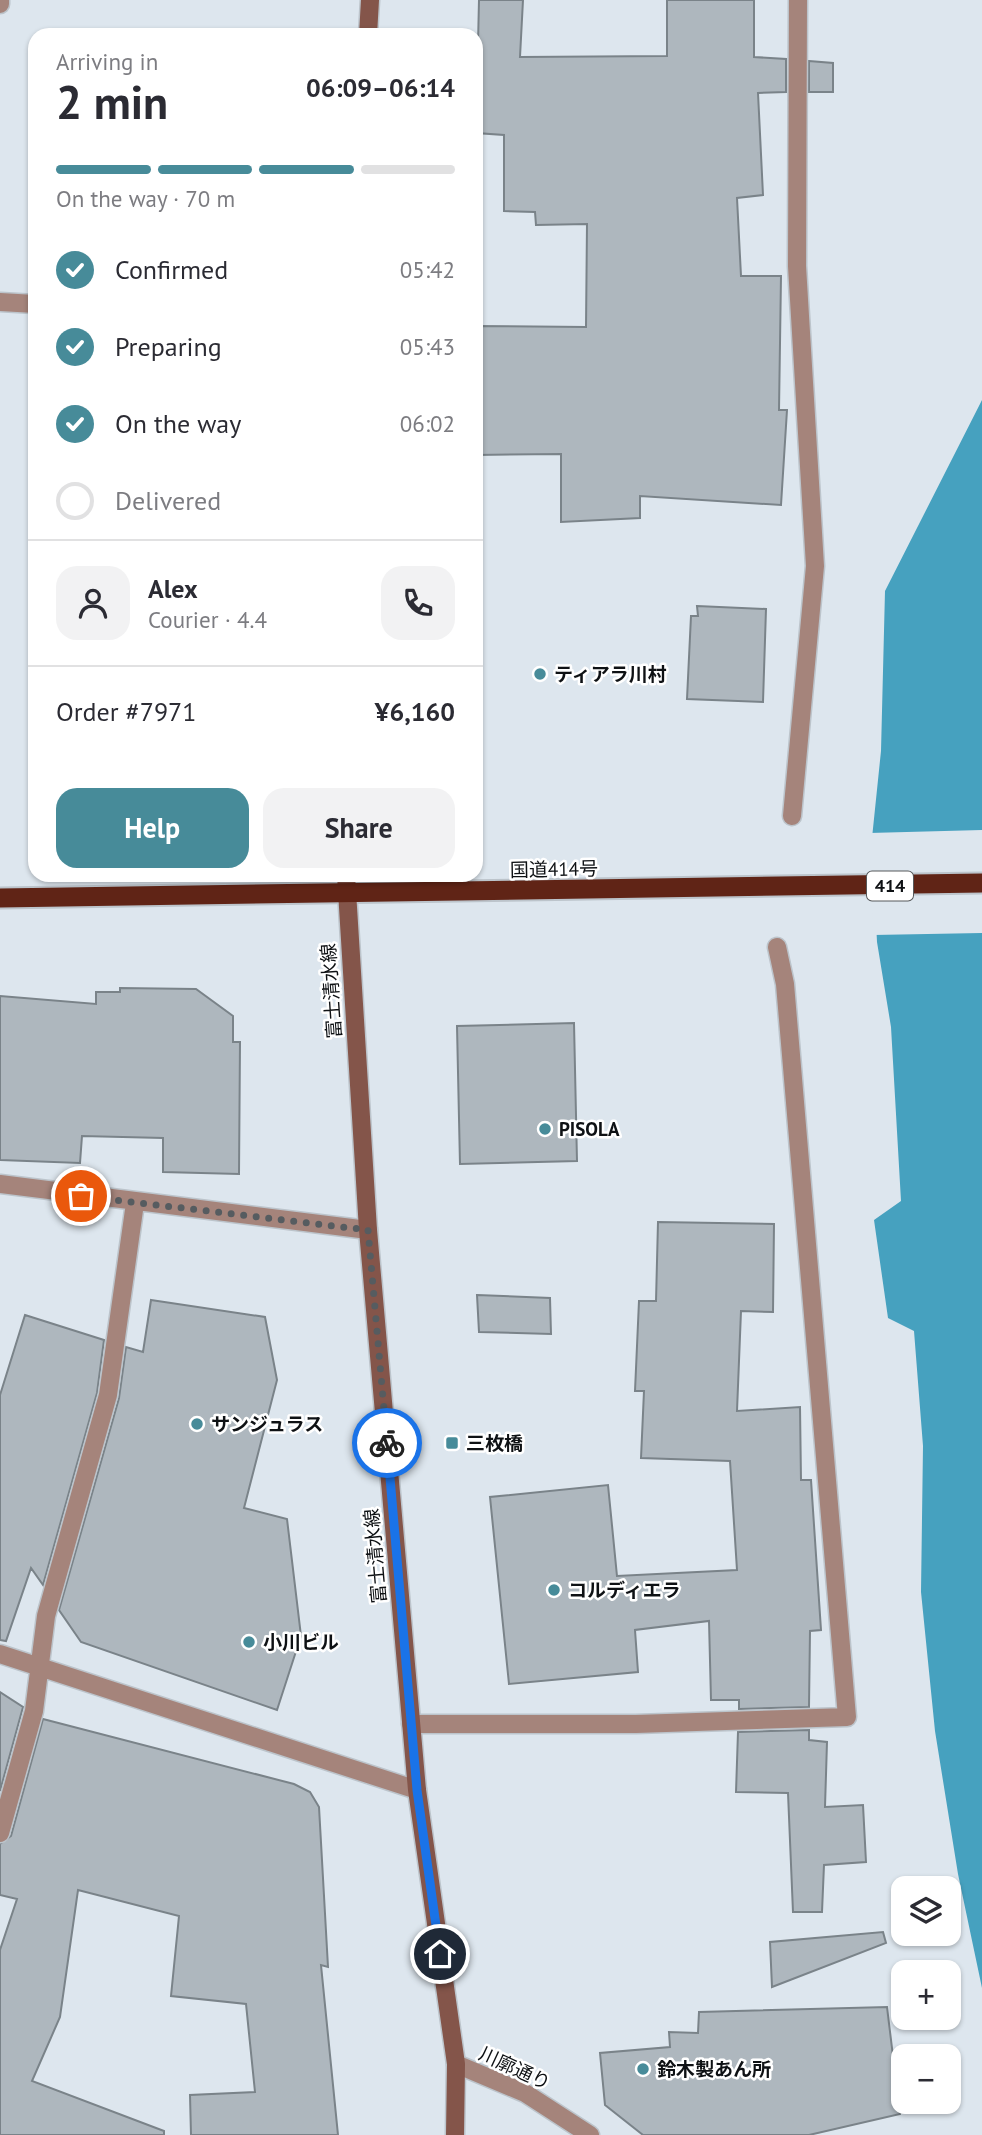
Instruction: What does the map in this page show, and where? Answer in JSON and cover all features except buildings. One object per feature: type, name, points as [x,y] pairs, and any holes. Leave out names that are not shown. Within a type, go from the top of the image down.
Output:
[{"type":"highway","name":"国道414号","points":[[0,898],[346,885],[797,888],[982,884]]},
{"type":"main road","points":[[368,28],[370,0]]},
{"type":"main road","name":"富士清水線","points":[[346,885],[368,1230],[417,1790],[456,2064]]},
{"type":"main road","points":[[448,2135],[456,2064]]},
{"type":"main road","points":[[455,2135],[456,2064]]},
{"type":"street","points":[[792,816],[815,566],[797,266],[798,0]]},
{"type":"street","points":[[0,302],[28,304]]},
{"type":"street","points":[[411,1724],[636,1724],[847,1717],[785,984],[777,947]]},
{"type":"street","points":[[0,1184],[135,1203],[368,1230]]},
{"type":"street","points":[[0,1833],[34,1711],[46,1616],[108,1395],[135,1203]]},
{"type":"street","points":[[0,1654],[417,1790]]},
{"type":"street","name":"川廓通り","points":[[456,2064],[525,2093],[590,2135]]},
{"type":"water","points":[[982,400],[982,1988],[961,1888],[961,1876],[958,1874],[935,1731],[921,1592],[923,1446],[914,1331],[888,1318],[874,1220],[901,1201],[891,1027],[877,942],[872,838],[881,751],[885,591]]},
{"type":"pier","points":[[982,830],[982,933],[873,935],[869,833]]},
{"type":"way so far","points":[[81,1196],[368,1230],[387,1443]]},
{"type":"place","name":"ティアラ川村","points":[[540,674]]},
{"type":"place","name":"PISOLA","points":[[545,1129]]},
{"type":"place","name":"サンジュラス","points":[[197,1424]]},
{"type":"place","name":"三枚橋","points":[[452,1443]]},
{"type":"place","name":"コルディエラ","points":[[554,1590]]},
{"type":"place","name":"小川ビル","points":[[249,1642]]},
{"type":"place","name":"鈴木製あん所","points":[[643,2069]]},
{"type":"route","points":[[387,1443],[417,1790],[440,1954]]}]
